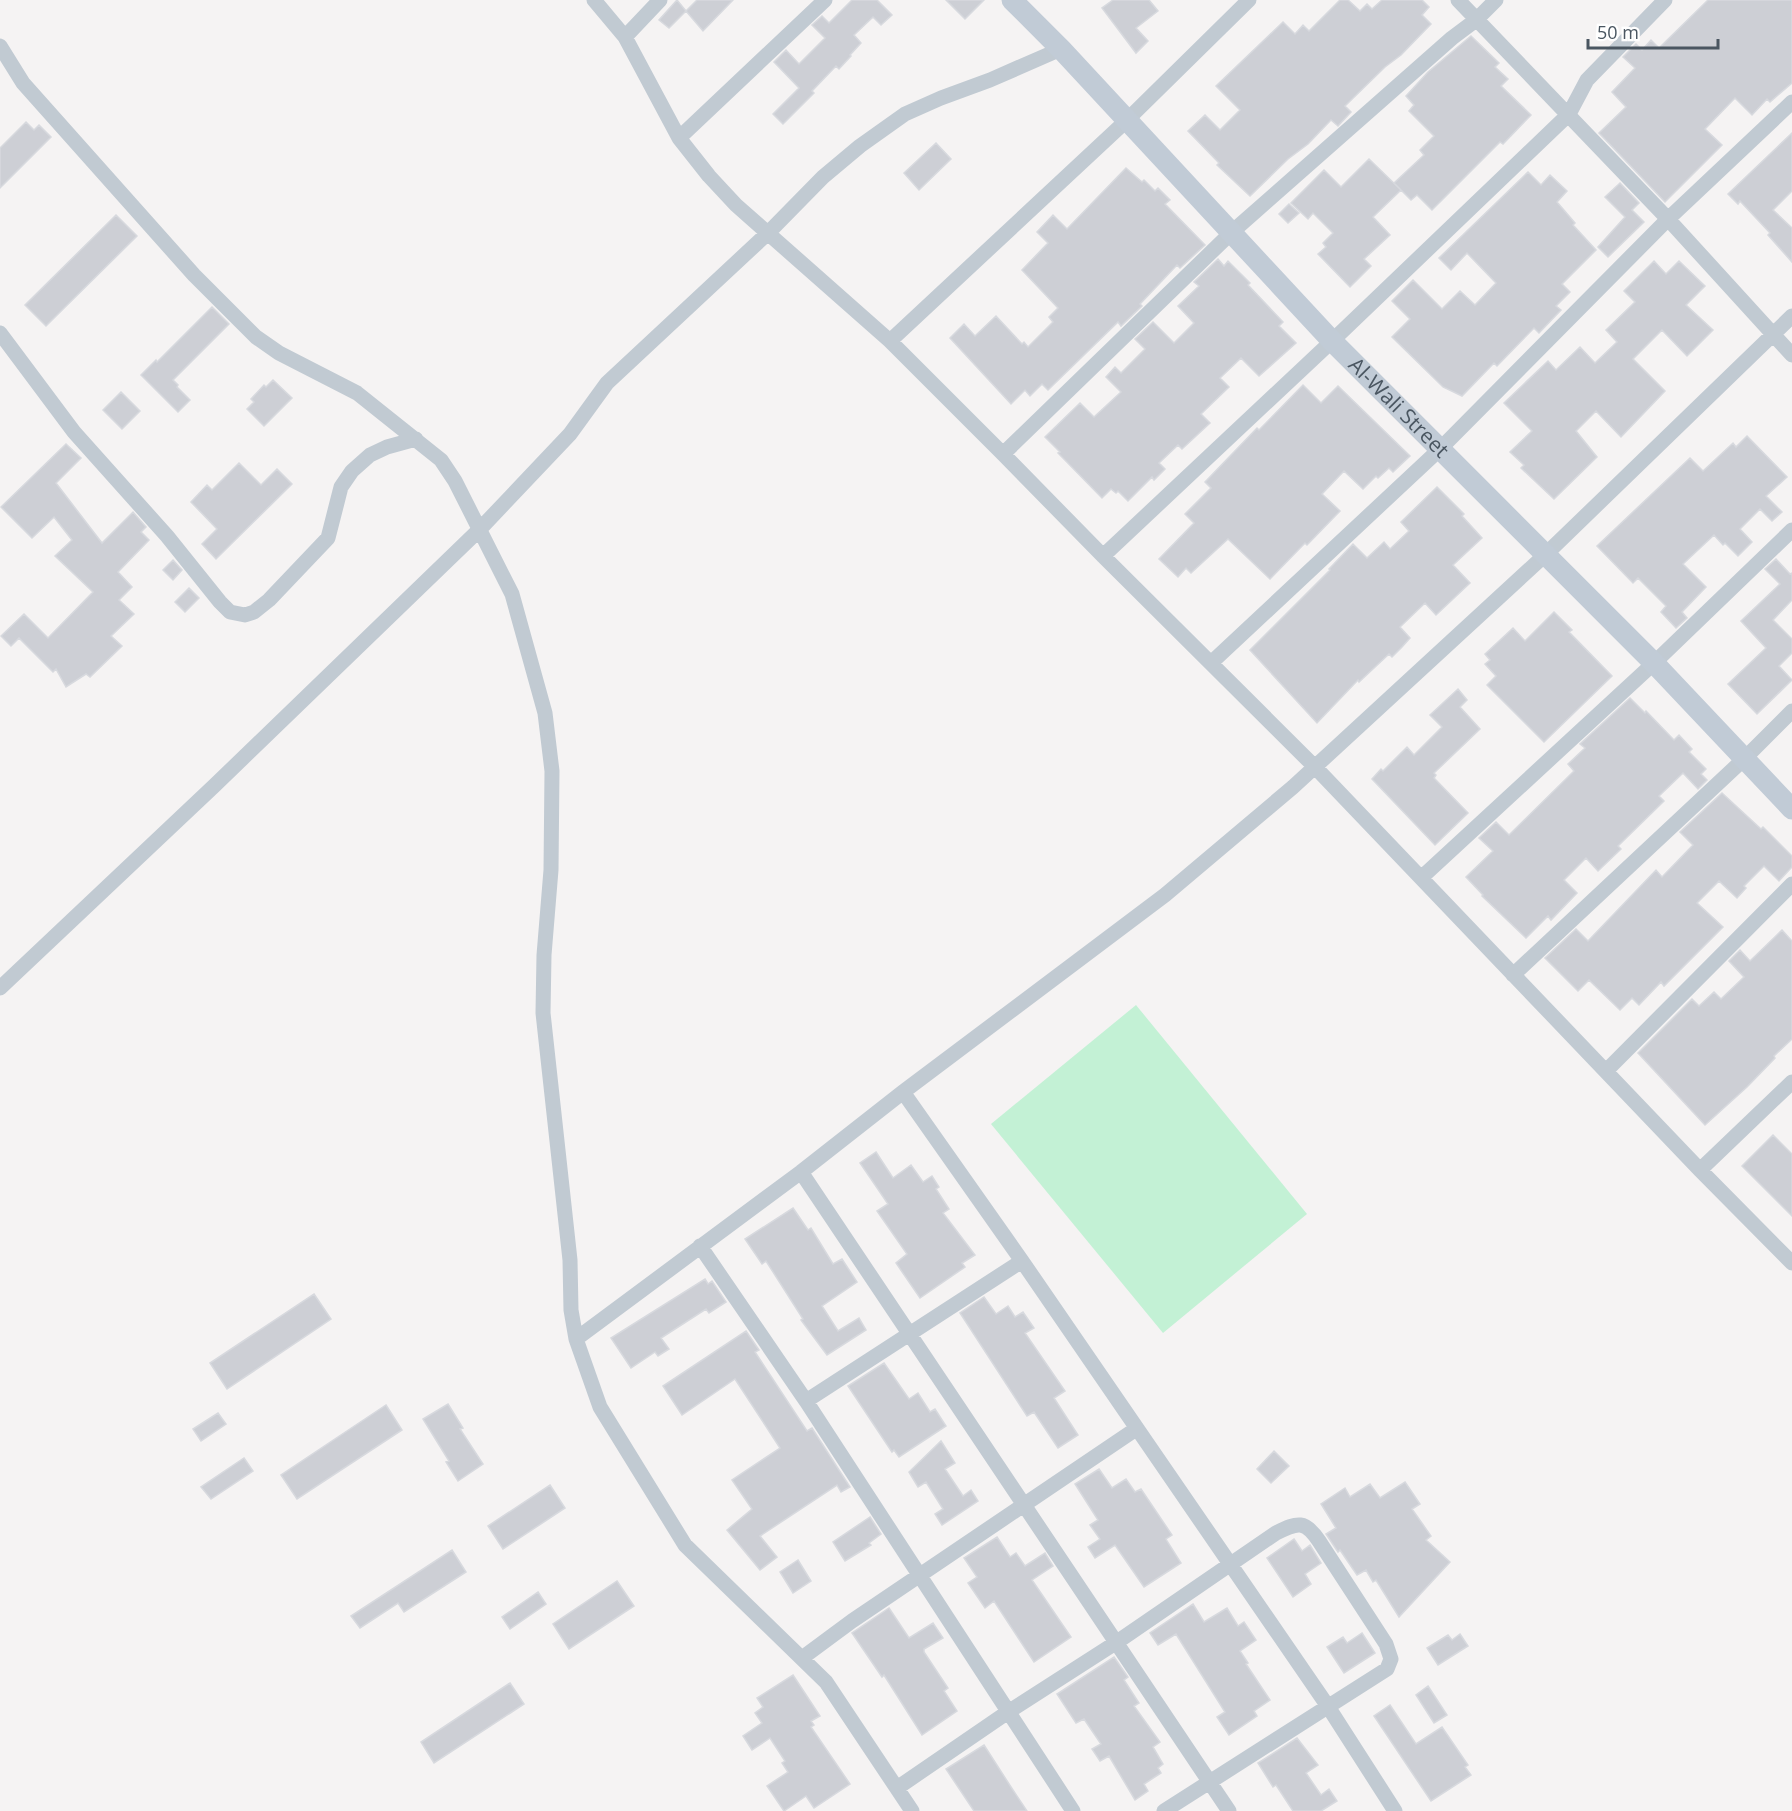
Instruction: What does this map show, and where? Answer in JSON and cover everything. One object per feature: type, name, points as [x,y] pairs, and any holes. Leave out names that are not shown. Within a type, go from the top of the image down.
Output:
[{"type":"main road","name":"Al-Wali Street","points":[[1012,0],[1061,49],[1332,341],[1654,663],[1792,809]]},
{"type":"street","points":[[594,0],[625,37],[679,138],[736,205],[890,341],[1003,453],[1315,767],[1700,1170],[1792,1263]]},
{"type":"street","points":[[625,37],[660,0]]},
{"type":"street","points":[[679,138],[825,0]]},
{"type":"street","points":[[890,341],[1126,121],[1249,0]]},
{"type":"street","points":[[1458,0],[1668,219],[1792,355]]},
{"type":"street","points":[[1003,453],[1232,232],[1452,38],[1476,20],[1496,0]]},
{"type":"street","points":[[1103,556],[1569,114],[1587,80],[1665,0]]},
{"type":"street","points":[[0,46],[23,83],[194,275],[256,337],[279,352],[357,393],[441,460],[454,481],[512,594],[545,713],[550,759],[552,870],[544,955],[543,1013],[570,1260],[571,1310],[576,1339],[600,1407],[686,1545],[826,1682],[912,1811]]},
{"type":"street","points":[[0,988],[214,786],[479,530],[570,434],[607,383],[769,232],[823,177],[860,146],[905,114],[1061,49]]},
{"type":"street","points":[[1211,663],[1440,448],[1668,219],[1792,102]]},
{"type":"street","points":[[576,1339],[801,1172],[903,1092],[1165,895],[1315,767],[1545,555],[1792,316]]},
{"type":"street","points":[[0,333],[74,432],[167,536],[230,612],[245,615],[254,612],[269,600],[328,538],[341,487],[352,471],[370,455],[387,447],[416,439]]},
{"type":"street","points":[[1421,878],[1654,663],[1792,530]]},
{"type":"street","points":[[1513,975],[1792,711]]},
{"type":"street","points":[[1606,1071],[1792,884]]},
{"type":"street","points":[[1700,1170],[1792,1082]]},
{"type":"street","points":[[903,1092],[1327,1705],[1395,1811]]},
{"type":"street","points":[[801,1172],[1229,1811]]},
{"type":"street","points":[[700,1246],[806,1401],[1073,1811]]},
{"type":"street","points":[[806,1401],[1022,1261]]},
{"type":"street","points":[[802,1658],[1136,1429]]},
{"type":"street","points":[[897,1788],[1008,1712],[1231,1566],[1276,1533],[1291,1526],[1303,1524],[1311,1529],[1320,1541],[1386,1644],[1391,1659],[1387,1669],[1327,1705],[1164,1811]]},
{"type":"green space","points":[[1136,1005],[1307,1214],[1163,1333],[991,1124]]},
{"type":"building","points":[[677,0],[686,11],[669,28],[659,20]]},
{"type":"building","points":[[697,0],[733,0],[703,31],[686,11]]},
{"type":"building","points":[[852,0],[877,0],[892,15],[881,25],[873,17],[854,35],[861,43],[851,56],[839,69],[836,66],[812,91],[814,93],[783,124],[773,114],[799,88],[774,62],[786,50],[799,64],[825,38],[812,25],[822,16],[829,23]]},
{"type":"building","points":[[946,0],[984,0],[965,19]]},
{"type":"building","points":[[1113,0],[1149,0],[1158,11],[1136,28],[1148,41],[1136,53],[1102,8]]},
{"type":"building","points":[[1340,0],[1348,0],[1360,11],[1367,4],[1372,9],[1382,0],[1422,0],[1429,7],[1422,15],[1431,24],[1345,106],[1351,112],[1338,126],[1331,120],[1250,196],[1217,165],[1219,163],[1188,131],[1205,115],[1220,130],[1240,110],[1216,86],[1283,22],[1295,34],[1303,25],[1309,31]]},
{"type":"building","points":[[1708,0],[1792,0],[1792,83],[1770,102],[1767,99],[1752,115],[1735,98],[1705,129],[1722,145],[1665,202],[1599,133],[1626,107],[1612,92],[1635,68],[1623,57],[1636,44],[1642,50],[1651,40],[1659,48]]},
{"type":"building","points":[[1471,36],[1499,63],[1495,67],[1508,79],[1501,86],[1531,115],[1503,144],[1500,142],[1432,210],[1417,195],[1411,200],[1394,183],[1424,155],[1420,150],[1434,136],[1409,111],[1414,105],[1406,96],[1428,72]]},
{"type":"building","points":[[26,122],[34,130],[39,125],[51,137],[0,188],[0,148]]},
{"type":"building","points":[[1792,133],[1792,191],[1773,210],[1792,228],[1792,262],[1768,235],[1770,233],[1740,201],[1738,204],[1728,194]]},
{"type":"building","points":[[936,143],[951,159],[919,190],[904,173]]},
{"type":"building","points":[[1369,159],[1401,190],[1373,217],[1390,235],[1364,259],[1371,266],[1350,287],[1318,254],[1326,247],[1323,243],[1333,233],[1313,213],[1308,219],[1291,203],[1324,170],[1341,187]]},
{"type":"building","points":[[1126,168],[1155,191],[1158,188],[1170,200],[1165,204],[1205,245],[1180,268],[1177,265],[1140,304],[1142,306],[1121,326],[1118,322],[1048,390],[1042,384],[1030,396],[1025,390],[1011,404],[950,338],[964,324],[975,336],[996,316],[1022,344],[1024,342],[1028,347],[1053,322],[1049,317],[1058,308],[1022,270],[1048,243],[1037,232],[1053,215],[1067,229]]},
{"type":"building","points":[[1528,172],[1541,185],[1550,175],[1567,191],[1557,202],[1575,223],[1573,225],[1596,250],[1562,284],[1570,292],[1556,306],[1561,310],[1539,333],[1534,328],[1497,366],[1494,363],[1462,396],[1443,387],[1392,337],[1410,319],[1392,301],[1413,280],[1442,309],[1460,291],[1475,305],[1496,283],[1467,253],[1451,270],[1439,258]]},
{"type":"building","points":[[1620,183],[1639,203],[1632,210],[1644,222],[1608,257],[1598,247],[1625,217],[1605,197]]},
{"type":"building","points":[[1289,204],[1299,213],[1288,223],[1279,214]]},
{"type":"building","points":[[116,215],[137,236],[46,326],[25,305]]},
{"type":"building","points":[[1218,259],[1224,266],[1228,261],[1250,283],[1248,285],[1283,322],[1279,326],[1296,343],[1259,376],[1241,358],[1220,378],[1229,387],[1201,414],[1210,423],[1182,449],[1178,445],[1159,463],[1165,469],[1154,480],[1152,477],[1128,501],[1118,491],[1116,493],[1111,489],[1102,498],[1045,437],[1080,403],[1094,417],[1121,392],[1106,377],[1115,367],[1121,373],[1145,349],[1135,339],[1153,322],[1174,343],[1194,323],[1178,306],[1199,286],[1194,282]]},
{"type":"building","points":[[1654,261],[1666,274],[1679,261],[1705,286],[1686,305],[1713,330],[1687,356],[1662,330],[1633,359],[1665,391],[1621,437],[1596,411],[1576,431],[1597,457],[1554,499],[1521,468],[1524,465],[1510,452],[1532,431],[1504,403],[1548,361],[1556,370],[1580,347],[1595,363],[1617,342],[1606,330],[1635,302],[1624,291]]},
{"type":"building","points":[[212,307],[229,324],[173,380],[190,400],[178,412],[141,375]]},
{"type":"building","points":[[273,380],[292,398],[264,426],[247,409],[254,402],[251,399],[264,385],[266,387]]},
{"type":"building","points":[[1303,385],[1321,403],[1338,386],[1410,456],[1393,472],[1389,468],[1378,478],[1376,476],[1363,489],[1344,471],[1322,494],[1340,511],[1270,579],[1228,539],[1191,573],[1186,568],[1178,577],[1159,559],[1194,523],[1185,514],[1211,488],[1205,482]]},
{"type":"building","points":[[121,392],[140,411],[122,429],[103,410]]},
{"type":"building","points":[[1747,436],[1787,477],[1766,496],[1782,512],[1772,521],[1760,509],[1740,529],[1752,542],[1738,556],[1714,535],[1683,564],[1706,587],[1682,612],[1687,618],[1676,628],[1661,612],[1666,606],[1638,578],[1633,583],[1597,546],[1690,458],[1703,471],[1733,443],[1736,447]]},
{"type":"building","points":[[66,444],[81,458],[56,483],[102,543],[133,512],[146,527],[141,532],[149,540],[118,572],[132,587],[119,600],[134,614],[111,636],[122,646],[90,677],[86,674],[66,687],[56,669],[53,672],[19,638],[11,646],[1,636],[24,614],[48,638],[93,592],[55,556],[72,540],[54,517],[32,538],[1,507]]},
{"type":"building","points":[[239,463],[261,485],[277,469],[292,484],[216,559],[202,544],[217,529],[191,502],[207,485],[212,490]]},
{"type":"building","points":[[1437,487],[1464,514],[1462,516],[1482,538],[1453,565],[1470,583],[1436,615],[1425,603],[1400,627],[1410,638],[1402,647],[1392,657],[1389,654],[1359,682],[1358,680],[1317,723],[1250,650],[1353,544],[1367,558],[1384,542],[1390,549],[1409,531],[1401,522]]},
{"type":"building","points":[[1776,559],[1790,574],[1792,573],[1792,600],[1773,620],[1792,639],[1792,653],[1779,666],[1792,680],[1757,714],[1728,684],[1766,648],[1741,621],[1780,584],[1765,569]]},
{"type":"building","points":[[173,560],[182,570],[173,580],[163,570]]},
{"type":"building","points":[[189,588],[199,598],[185,612],[175,602]]},
{"type":"building","points":[[1554,612],[1572,630],[1569,632],[1612,676],[1544,742],[1487,685],[1496,676],[1485,664],[1490,660],[1485,654],[1513,628],[1525,641]]},
{"type":"building","points":[[1458,689],[1467,700],[1460,707],[1480,729],[1434,773],[1436,775],[1434,778],[1468,813],[1435,845],[1372,779],[1407,747],[1414,755],[1442,727],[1430,715]]},
{"type":"building","points":[[1630,698],[1674,740],[1679,735],[1692,749],[1689,752],[1706,769],[1701,774],[1707,780],[1698,789],[1683,773],[1659,796],[1664,801],[1618,846],[1621,849],[1598,871],[1586,858],[1564,880],[1577,893],[1551,920],[1548,916],[1526,938],[1482,896],[1466,877],[1493,851],[1479,838],[1496,822],[1509,835],[1574,771],[1568,764],[1585,748],[1580,744]]},
{"type":"building","points":[[1722,793],[1761,829],[1763,827],[1792,856],[1792,867],[1779,881],[1764,866],[1744,886],[1746,888],[1737,898],[1719,881],[1697,903],[1723,927],[1664,986],[1661,982],[1639,1005],[1632,998],[1620,1010],[1589,980],[1578,991],[1545,958],[1576,929],[1588,941],[1656,870],[1662,877],[1693,845],[1680,832]]},
{"type":"building","points":[[1782,930],[1792,941],[1792,1039],[1747,1087],[1705,1125],[1638,1053],[1692,999],[1699,1006],[1714,992],[1721,999],[1744,977],[1729,961],[1740,950],[1750,961]]},
{"type":"building","points":[[1773,1135],[1792,1154],[1792,1216],[1742,1166]]},
{"type":"building","points":[[876,1152],[893,1178],[911,1165],[923,1182],[932,1176],[939,1187],[936,1189],[949,1209],[943,1213],[975,1255],[962,1263],[965,1267],[920,1298],[896,1263],[907,1254],[877,1211],[888,1204],[860,1163]]},
{"type":"building","points":[[793,1208],[808,1230],[811,1228],[833,1264],[842,1259],[857,1282],[822,1306],[838,1331],[859,1318],[866,1330],[827,1355],[801,1320],[803,1319],[766,1261],[762,1264],[745,1239]]},
{"type":"building","points":[[705,1279],[708,1284],[712,1281],[726,1302],[709,1313],[706,1309],[661,1338],[669,1349],[658,1356],[655,1352],[631,1368],[611,1338]]},
{"type":"building","points":[[314,1294],[331,1319],[227,1389],[210,1363]]},
{"type":"building","points":[[984,1297],[996,1314],[1008,1306],[1015,1317],[1023,1312],[1034,1328],[1025,1333],[1065,1391],[1054,1398],[1078,1435],[1058,1448],[1034,1412],[1027,1416],[960,1313]]},
{"type":"building","points":[[746,1331],[759,1350],[755,1352],[807,1431],[812,1428],[850,1487],[841,1492],[837,1485],[760,1536],[777,1557],[760,1570],[727,1530],[752,1509],[732,1480],[780,1448],[735,1379],[682,1415],[663,1386]]},
{"type":"building","points":[[884,1363],[909,1399],[918,1393],[930,1412],[935,1409],[946,1426],[899,1457],[894,1450],[892,1452],[848,1386]]},
{"type":"building","points":[[448,1404],[463,1428],[460,1429],[483,1464],[458,1481],[446,1462],[449,1461],[423,1419]]},
{"type":"building","points":[[386,1405],[402,1430],[297,1499],[281,1475]]},
{"type":"building","points":[[218,1413],[226,1424],[201,1441],[193,1429]]},
{"type":"building","points":[[941,1441],[955,1463],[945,1469],[963,1496],[971,1490],[978,1501],[942,1525],[935,1514],[943,1509],[926,1482],[918,1487],[909,1472]]},
{"type":"building","points":[[1274,1451],[1289,1466],[1271,1483],[1257,1469]]},
{"type":"building","points":[[244,1458],[253,1471],[211,1499],[201,1487]]},
{"type":"building","points":[[1099,1469],[1112,1488],[1126,1479],[1135,1492],[1141,1489],[1172,1535],[1166,1539],[1181,1563],[1144,1587],[1115,1545],[1095,1558],[1088,1547],[1100,1539],[1090,1525],[1098,1520],[1075,1484]]},
{"type":"building","points":[[1405,1482],[1420,1504],[1412,1509],[1431,1536],[1426,1540],[1450,1562],[1399,1617],[1376,1580],[1373,1582],[1366,1570],[1357,1575],[1340,1550],[1338,1552],[1326,1534],[1336,1528],[1321,1504],[1345,1488],[1350,1497],[1370,1484],[1380,1498]]},
{"type":"building","points":[[550,1485],[565,1508],[503,1549],[488,1526]]},
{"type":"building","points":[[870,1517],[881,1534],[869,1543],[871,1545],[845,1561],[833,1542]]},
{"type":"building","points":[[997,1537],[1010,1557],[1016,1553],[1025,1566],[1045,1553],[1053,1566],[1032,1580],[1071,1637],[1034,1662],[994,1601],[985,1608],[968,1583],[977,1577],[964,1558]]},
{"type":"building","points":[[1294,1539],[1302,1551],[1310,1545],[1321,1563],[1305,1574],[1311,1584],[1293,1597],[1267,1558]]},
{"type":"building","points":[[452,1550],[466,1572],[404,1612],[398,1603],[360,1628],[351,1616]]},
{"type":"building","points":[[798,1560],[811,1581],[793,1593],[780,1572]]},
{"type":"building","points":[[617,1581],[634,1606],[569,1649],[553,1624]]},
{"type":"building","points":[[538,1592],[546,1604],[510,1629],[502,1617]]},
{"type":"building","points":[[1193,1604],[1204,1622],[1227,1608],[1238,1626],[1244,1622],[1256,1640],[1240,1651],[1270,1700],[1254,1711],[1257,1716],[1229,1735],[1217,1717],[1225,1712],[1176,1634],[1158,1645],[1150,1633]]},
{"type":"building","points":[[889,1608],[909,1638],[933,1623],[943,1638],[924,1649],[924,1652],[948,1688],[944,1691],[957,1711],[922,1735],[884,1675],[882,1677],[852,1633]]},
{"type":"building","points":[[1362,1633],[1375,1653],[1344,1673],[1327,1647],[1343,1637],[1347,1643]]},
{"type":"building","points":[[1460,1634],[1468,1646],[1438,1665],[1427,1648],[1448,1635],[1452,1640]]},
{"type":"building","points":[[1114,1657],[1128,1677],[1124,1680],[1139,1703],[1134,1706],[1160,1742],[1153,1747],[1163,1764],[1158,1768],[1161,1773],[1144,1784],[1148,1791],[1135,1800],[1109,1756],[1100,1761],[1092,1749],[1101,1744],[1084,1719],[1076,1723],[1057,1694]]},
{"type":"building","points":[[793,1675],[820,1716],[811,1721],[814,1725],[811,1727],[850,1784],[814,1808],[806,1796],[784,1811],[767,1786],[788,1772],[782,1763],[785,1761],[770,1738],[752,1750],[743,1736],[762,1723],[755,1713],[763,1707],[757,1698]]},
{"type":"building","points":[[510,1683],[524,1704],[434,1763],[421,1742]]},
{"type":"building","points":[[1428,1686],[1447,1715],[1434,1723],[1416,1695]]},
{"type":"building","points":[[1390,1705],[1416,1744],[1442,1727],[1468,1765],[1465,1767],[1471,1775],[1431,1801],[1374,1716]]},
{"type":"building","points":[[1297,1738],[1318,1765],[1306,1773],[1321,1795],[1329,1789],[1337,1801],[1321,1811],[1293,1811],[1276,1785],[1273,1787],[1258,1763]]},
{"type":"building","points":[[984,1745],[1027,1811],[974,1811],[946,1769]]}]
